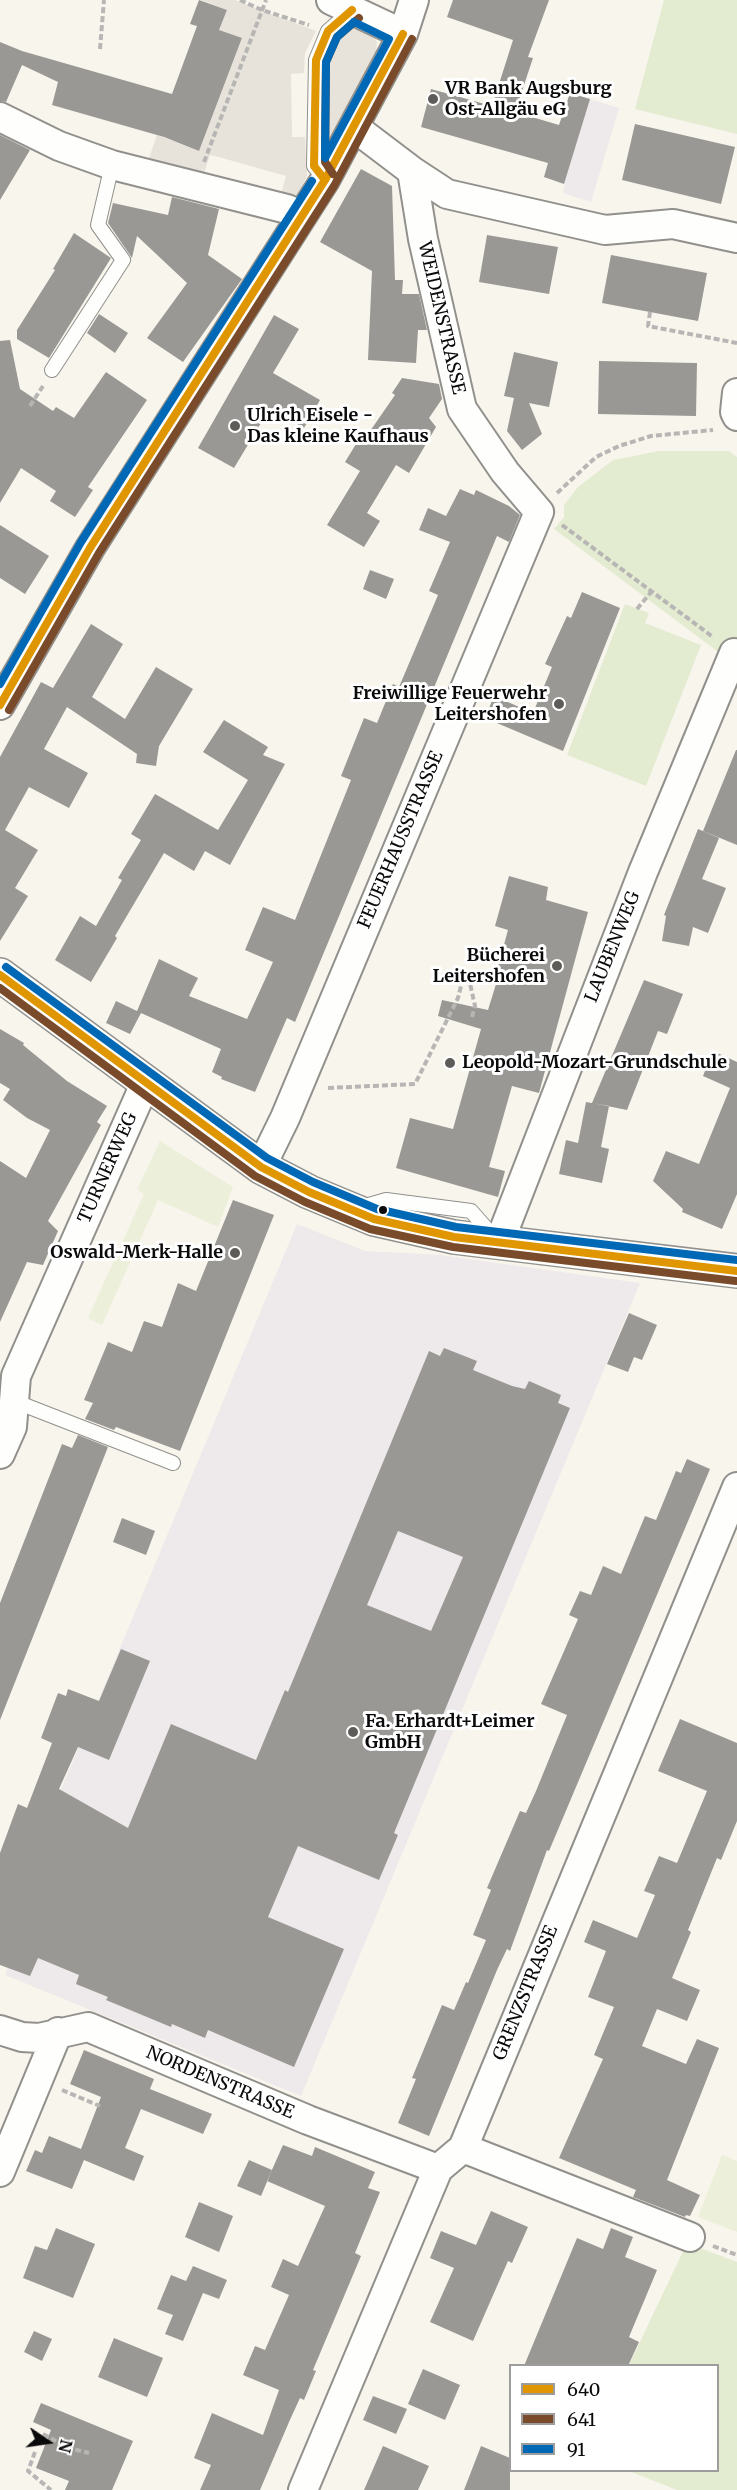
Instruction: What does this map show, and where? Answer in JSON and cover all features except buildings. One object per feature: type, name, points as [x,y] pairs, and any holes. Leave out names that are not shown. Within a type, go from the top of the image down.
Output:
[{"type":"street","points":[[0,705],[90,548],[325,180],[403,34],[414,0]]},
{"type":"street","points":[[341,5],[403,34]]},
{"type":"street","points":[[0,117],[59,146],[112,165],[287,209],[302,216]]},
{"type":"street","points":[[354,127],[447,194],[605,230],[673,224],[737,238]]},
{"type":"street","name":"WEIDENSTRASSE","points":[[412,171],[423,239],[462,409],[505,472],[539,512]]},
{"type":"street","points":[[727,423],[735,405],[737,393]]},
{"type":"street","name":"FEUERHAUSSTRASSE","points":[[261,1167],[297,1090],[539,512]]},
{"type":"street","name":"LAUBENWEG","points":[[499,1243],[643,872],[734,653]]},
{"type":"street","points":[[0,975],[145,1084],[261,1167],[309,1192],[374,1219],[443,1235],[499,1243],[736,1268]]},
{"type":"street","name":"TURNERWEG","points":[[0,1454],[12,1427],[16,1376],[145,1084]]},
{"type":"street","name":"GRENZSTRASSE","points":[[303,2490],[438,2169],[463,2148],[737,1486]]},
{"type":"street","name":"NORDENSTRASSE","points":[[0,2030],[22,2037],[39,2038],[88,2027],[308,2120],[438,2169]]},
{"type":"street","points":[[0,2172],[58,2032]]},
{"type":"street","points":[[463,2148],[690,2237]]},
{"type":"lane","points":[[325,180],[314,166],[316,60],[341,5]]},
{"type":"lane","points":[[52,370],[123,260],[98,225],[112,165]]},
{"type":"lane","points":[[14,1401],[173,1463]]},
{"type":"path","points":[[100,49],[104,0]]},
{"type":"path","points":[[240,0],[262,10],[328,31]]},
{"type":"path","points":[[195,185],[266,0]]},
{"type":"path","points":[[650,312],[648,326],[737,343]]},
{"type":"path","points":[[727,423],[651,436],[619,446],[596,457],[573,476],[539,512],[551,517],[734,653]]},
{"type":"path","points":[[637,609],[652,591]]},
{"type":"path","points":[[297,1090],[415,1084],[458,998],[463,978],[469,979],[475,1006],[472,1017]]},
{"type":"path","points":[[38,2080],[100,2106]]},
{"type":"path","points":[[43,2434],[69,2448],[89,2453]]},
{"type":"path","points":[[35,2452],[28,2471],[51,2490]]},
{"type":"shaded area","points":[[201,0],[235,0],[316,31],[305,53],[304,73],[291,74],[292,137],[305,137],[307,176],[295,199],[281,194],[286,176],[215,156],[210,155],[204,173],[149,158],[157,135],[199,151],[242,39],[219,30],[227,10]]},
{"type":"shaded area","points":[[359,27],[372,34],[377,42],[376,53],[322,153],[321,79],[325,56],[337,37],[345,31]]},
{"type":"shaded area","points":[[570,93],[619,108],[591,202],[563,193],[565,184],[544,177]]},
{"type":"shaded area","points":[[297,1224],[365,1251],[440,1255],[640,1283],[301,2096],[5,1975],[78,1800],[60,1792]]},
{"type":"green space","points":[[664,0],[737,0],[737,134],[635,109]]},
{"type":"green space","points":[[659,451],[729,451],[737,457],[737,666],[554,529],[564,517],[564,505],[578,487],[613,460]]},
{"type":"green space","points":[[625,604],[649,613],[645,623],[701,645],[646,786],[567,755]]},
{"type":"green space","points":[[160,1141],[233,1187],[218,1227],[158,1200],[102,1325],[88,1318],[144,1194],[137,1190]]},
{"type":"green space","points":[[722,2155],[737,2161],[737,2232],[698,2217]]},
{"type":"green space","points":[[687,2243],[737,2262],[737,2490],[677,2490],[632,2472],[719,2472],[719,2364],[629,2364]]},
{"type":"transit line","name":"640","points":[[325,180],[314,166],[316,60],[328,31],[352,10]]},
{"type":"transit line","name":"641","points":[[333,174],[325,162],[326,62],[337,37],[359,18]]},
{"type":"transit line","name":"91","points":[[354,22],[389,39],[325,158],[326,62],[337,37],[354,22]]},
{"type":"transit line","name":"640","points":[[0,705],[90,548],[325,180],[403,34]]},
{"type":"transit line","name":"641","points":[[9,710],[99,553],[334,186],[412,39]]},
{"type":"transit line","name":"91","points":[[0,684],[81,542],[312,181]]},
{"type":"transit line","name":"91","points":[[6,967],[267,1158],[313,1182],[377,1209],[456,1227],[737,1260]]},
{"type":"transit line","name":"640","points":[[0,975],[261,1167],[309,1192],[374,1219],[454,1237],[737,1271]]},
{"type":"transit line","name":"641","points":[[0,988],[255,1176],[305,1202],[370,1229],[453,1247],[736,1281]]},
{"type":"place","name":"VR Bank Augsburg Ost-Allgäu eG","points":[[433,99]]},
{"type":"place","name":"Ulrich Eisele - Das kleine Kaufhaus","points":[[235,426]]},
{"type":"place","name":"Freiwillige Feuerwehr Leitershofen","points":[[559,704]]},
{"type":"place","name":"Bücherei Leitershofen","points":[[557,966]]},
{"type":"place","name":"Leopold-Mozart-Grundschule","points":[[450,1063]]},
{"type":"place","name":"Oswald-Merk-Halle","points":[[235,1253]]},
{"type":"place","name":"Fa. Erhardt+Leimer GmbH","points":[[353,1732]]}]
